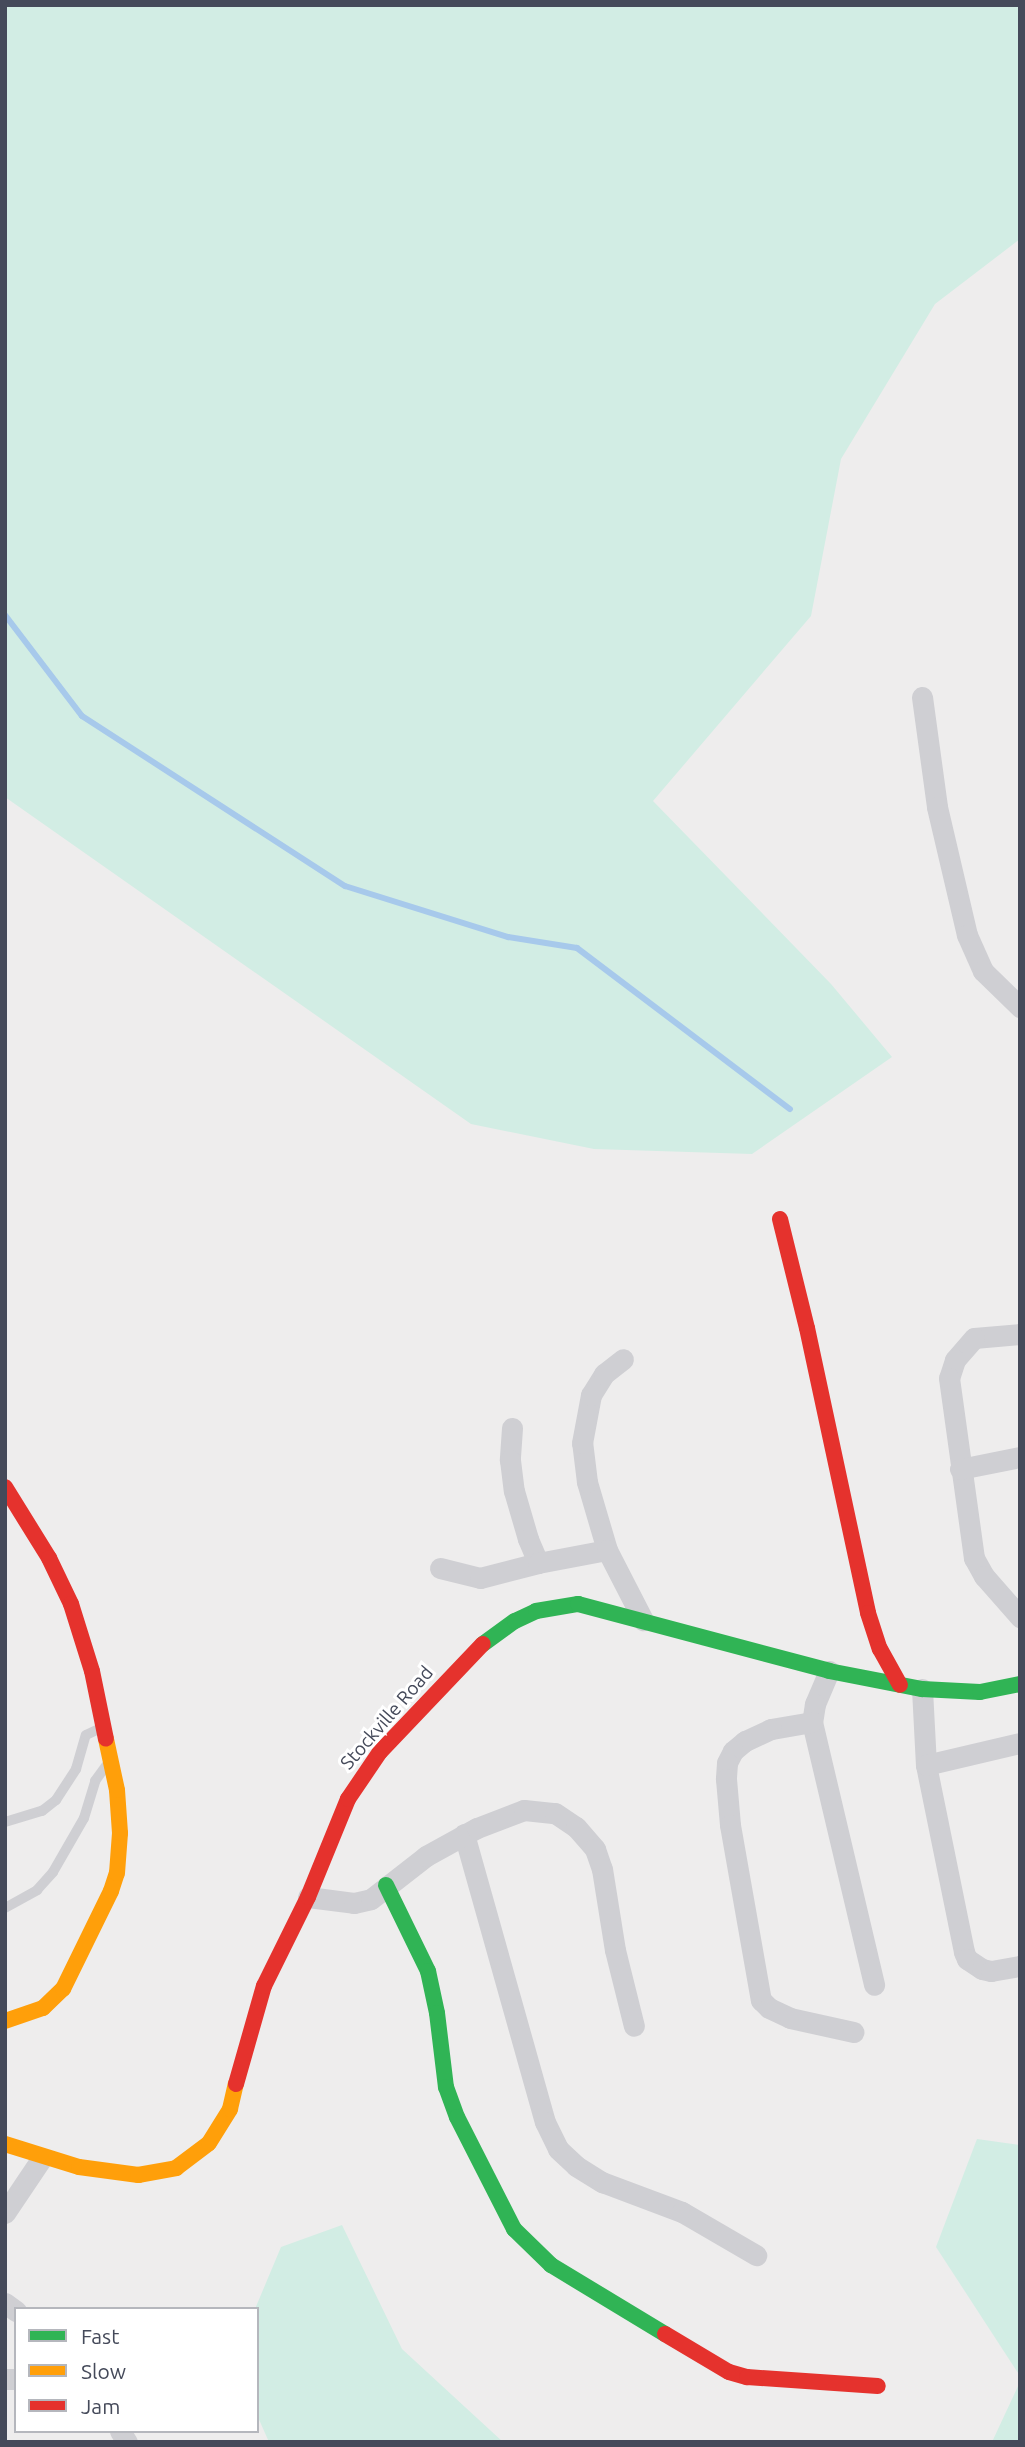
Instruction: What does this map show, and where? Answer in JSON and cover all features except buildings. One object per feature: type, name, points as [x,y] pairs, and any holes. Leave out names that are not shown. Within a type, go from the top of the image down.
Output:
[{"type":"street","points":[[922,697],[940,819],[967,936],[983,971],[1020,1007]]},
{"type":"street","points":[[780,1219],[807,1328],[868,1614],[880,1649],[900,1685]]},
{"type":"street","points":[[1020,1334],[974,1338],[962,1349],[951,1368],[960,1469],[974,1558],[984,1576],[1020,1617]]},
{"type":"street","points":[[622,1359],[604,1374],[591,1395],[582,1443],[587,1482],[607,1550],[643,1620]]},
{"type":"street","points":[[512,1427],[510,1460],[514,1491],[538,1563]]},
{"type":"street","points":[[960,1469],[1020,1457]]},
{"type":"street","points":[[5,1487],[49,1558],[71,1604],[92,1671],[104,1727],[120,1833],[114,1882],[63,1989],[43,2008],[11,2017]]},
{"type":"street","points":[[440,1568],[480,1578],[538,1563],[607,1550]]},
{"type":"street","name":"Stockville Road","points":[[5,2144],[42,2158],[113,2174],[138,2175],[176,2168],[209,2143],[230,2109],[249,2030],[264,1986],[308,1897],[348,1798],[359,1779],[420,1708],[484,1643],[515,1620],[557,1606],[598,1607],[829,1671],[900,1685],[980,1692],[1020,1684]]},
{"type":"street","points":[[829,1671],[815,1704],[812,1722],[874,1985]]},
{"type":"street","points":[[922,1689],[926,1765],[967,1959],[991,1971],[1020,1966]]},
{"type":"street","points":[[812,1722],[771,1729],[745,1741],[733,1751],[727,1763],[726,1779],[730,1825],[763,2002],[790,2018],[853,2032]]},
{"type":"street","points":[[926,1765],[1020,1742]]},
{"type":"street","points":[[308,1897],[354,1903],[372,1899],[386,1885],[426,1856],[464,1835],[508,1815],[532,1809],[555,1813],[587,1837],[602,1869],[615,1950],[634,2026]]},
{"type":"street","points":[[464,1835],[545,2122],[558,2149],[594,2178],[625,2193],[682,2212],[756,2255]]},
{"type":"street","points":[[386,1885],[428,1971],[438,2013],[446,2087],[457,2118],[514,2229],[526,2243],[551,2265],[729,2372],[747,2377],[878,2386]]},
{"type":"street","points":[[5,2213],[42,2158]]},
{"type":"lane","points":[[5,1822],[34,1815],[56,1800],[76,1769],[86,1735],[104,1727]]},
{"type":"lane","points":[[5,1908],[37,1890],[58,1866],[84,1818],[98,1775],[111,1762]]},
{"type":"green space","points":[[5,5],[1020,5],[1020,239],[935,304],[841,459],[811,616],[653,801],[831,984],[892,1057],[752,1154],[594,1149],[471,1124],[5,797]]},
{"type":"green space","points":[[977,2139],[1020,2145],[1020,2376],[936,2247]]},
{"type":"green space","points":[[342,2225],[402,2349],[503,2442],[269,2442],[259,2420],[259,2307],[256,2307],[281,2247]]},
{"type":"green space","points":[[1020,2382],[1020,2442],[992,2442]]},
{"type":"waterway","points":[[5,615],[82,716],[345,886],[508,937],[577,948],[790,1109]]},
{"type":"traffic: fast","points":[[483,1644],[515,1621],[536,1611],[578,1604],[829,1671],[922,1689],[980,1692],[1020,1684]]},
{"type":"traffic: fast","points":[[386,1885],[428,1971],[437,2013],[446,2087],[457,2117],[514,2229],[551,2265],[665,2334]]},
{"type":"traffic: slow","points":[[5,2021],[43,2008],[63,1989],[111,1891],[117,1873],[120,1833],[117,1790],[106,1739]]},
{"type":"traffic: slow","points":[[5,2144],[79,2167],[138,2175],[176,2168],[209,2143],[230,2109],[236,2084]]},
{"type":"traffic: jam","points":[[780,1219],[807,1328],[868,1613],[880,1649],[900,1685]]},
{"type":"traffic: jam","points":[[5,1487],[49,1558],[71,1604],[92,1671],[106,1739]]},
{"type":"traffic: jam","points":[[236,2084],[264,1986],[308,1897],[348,1799],[380,1752],[483,1644]]},
{"type":"traffic: jam","points":[[665,2334],[729,2372],[747,2377],[878,2386]]}]
